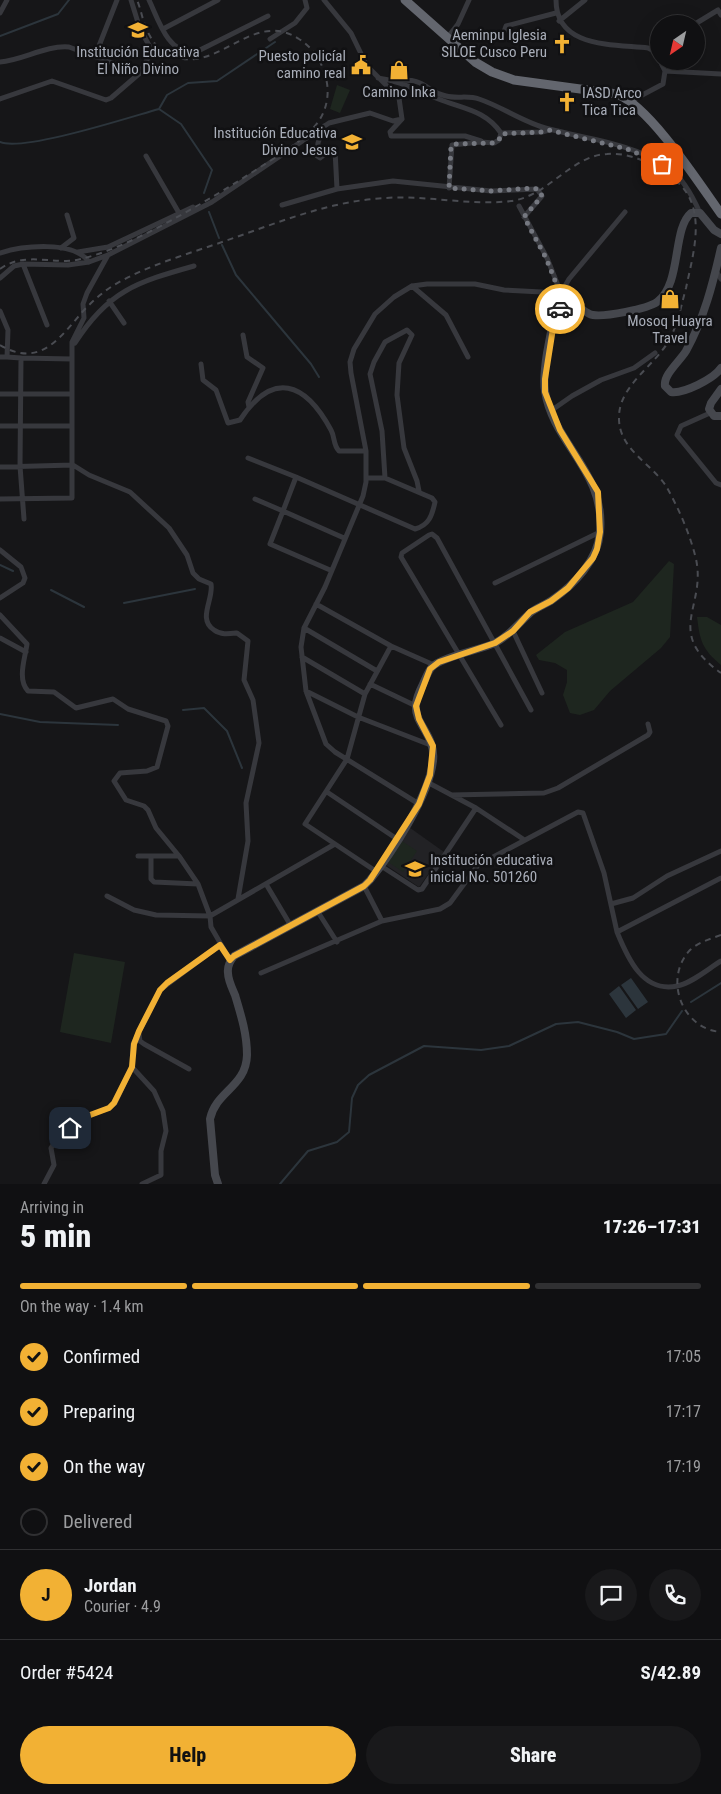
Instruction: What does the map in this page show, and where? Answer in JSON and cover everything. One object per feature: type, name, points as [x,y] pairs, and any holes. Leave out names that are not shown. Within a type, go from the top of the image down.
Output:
[{"type":"highway","points":[[405,0],[475,62],[498,75],[525,82],[570,86],[617,94],[630,101],[666,140],[721,214]]},
{"type":"main road","points":[[218,1184],[215,1175],[211,1112],[217,1101],[239,1081],[246,1068],[247,1055],[245,1026],[228,974],[230,960],[234,956],[364,886],[379,869],[419,804],[427,782],[433,762],[433,746],[419,719],[416,706],[430,669],[434,665],[495,643],[513,631],[530,612],[551,601],[568,588],[593,558],[600,532],[598,492],[560,430],[545,392],[545,379],[554,322],[561,308],[573,304],[587,313],[597,316],[648,306],[658,301],[669,285],[686,217],[693,212],[700,214],[714,230],[721,234]]},
{"type":"main road","points":[[721,248],[716,271],[700,321],[679,362],[666,378],[665,386],[671,392],[680,392],[712,377],[721,368]]},
{"type":"main road","points":[[721,389],[710,403],[710,413],[718,417],[721,416]]},
{"type":"street","points":[[0,13],[7,0]]},
{"type":"street","points":[[95,56],[117,0]]},
{"type":"street","points":[[0,99],[52,81],[106,100],[140,73],[149,56],[150,47],[140,29],[131,0]]},
{"type":"street","points":[[149,0],[172,45],[188,53],[194,53],[268,16]]},
{"type":"street","points":[[270,40],[300,18],[307,8],[305,0]]},
{"type":"street","points":[[324,0],[351,33],[367,66],[399,98],[402,119]]},
{"type":"street","points":[[447,38],[458,24],[469,0]]},
{"type":"street","points":[[556,0],[556,13],[559,21],[567,29],[585,40],[650,50]]},
{"type":"street","points":[[559,21],[585,0]]},
{"type":"street","points":[[163,29],[215,1]]},
{"type":"street","points":[[705,18],[718,10],[721,15]]},
{"type":"street","points":[[502,37],[506,26],[556,13]]},
{"type":"street","points":[[0,62],[13,61],[59,46],[69,47],[140,73]]},
{"type":"street","points":[[630,101],[660,87],[665,80],[665,71],[721,74]]},
{"type":"street","points":[[378,78],[397,81],[441,100],[471,109],[489,119],[501,134]]},
{"type":"street","points":[[397,81],[408,79],[419,81],[444,96],[478,99],[549,130],[627,149],[667,167],[686,187],[700,214]]},
{"type":"street","points":[[0,278],[14,266],[23,264],[68,265],[89,262],[108,255],[188,216],[224,195],[324,125],[370,113],[392,121],[402,119]]},
{"type":"street","points":[[402,119],[390,132],[391,136],[465,136],[481,142]]},
{"type":"street","points":[[324,125],[318,143],[317,156],[320,158],[332,149],[335,150],[337,189]]},
{"type":"street","points":[[501,134],[549,130]]},
{"type":"street","points":[[449,188],[451,146],[454,144],[481,142],[495,143],[501,134]]},
{"type":"street","points":[[146,156],[181,212],[188,216]]},
{"type":"street","points":[[282,205],[337,189],[393,181],[491,191],[537,189],[542,196],[524,217]]},
{"type":"street","points":[[0,253],[19,247],[61,248],[78,252],[108,248],[193,206]]},
{"type":"street","points":[[519,206],[546,258],[560,293],[573,304]]},
{"type":"street","points":[[560,293],[569,279],[625,212]]},
{"type":"street","points":[[61,248],[74,238],[67,215]]},
{"type":"street","points":[[78,252],[89,262]]},
{"type":"street","points":[[0,499],[72,498],[72,342],[85,315],[85,297],[108,255]]},
{"type":"street","points":[[23,264],[47,325]]},
{"type":"street","points":[[72,348],[90,320],[108,301],[151,278],[194,266]]},
{"type":"street","points":[[716,271],[721,279]]},
{"type":"street","points":[[419,804],[326,744],[306,691],[302,657],[304,628],[359,504],[366,478],[366,451],[351,373],[351,356],[375,314],[394,297],[412,286],[427,284],[476,284],[504,290],[560,293]]},
{"type":"street","points":[[412,286],[446,315],[468,357]]},
{"type":"street","points":[[108,301],[124,323]]},
{"type":"street","points":[[0,311],[8,330],[7,357]]},
{"type":"street","points":[[385,478],[382,431],[370,374],[385,342],[402,331],[407,330],[412,335],[399,363],[398,395],[404,448],[419,491]]},
{"type":"street","points":[[244,335],[248,357],[263,368],[248,402],[249,407]]},
{"type":"street","points":[[552,410],[601,380],[634,368],[655,353]]},
{"type":"street","points":[[0,357],[72,359]]},
{"type":"street","points":[[21,358],[20,466],[24,519]]},
{"type":"street","points":[[201,364],[203,380],[216,390],[228,422],[240,420],[249,407],[274,387],[286,387],[308,399],[319,412],[333,432],[335,446],[339,451],[366,451]]},
{"type":"street","points":[[0,394],[72,394]]},
{"type":"street","points":[[710,413],[681,426],[677,435],[716,483],[721,485]]},
{"type":"street","points":[[0,426],[72,426]]},
{"type":"street","points":[[248,458],[415,529],[426,525],[432,516],[435,502],[432,498],[385,478],[366,478]]},
{"type":"street","points":[[0,467],[73,465],[89,475],[130,492],[169,528],[187,555],[193,573],[199,579],[211,584],[212,589],[206,609],[206,620],[210,627],[226,634],[237,632],[248,641],[244,680],[253,700],[259,743],[246,802],[248,841],[238,899]]},
{"type":"street","points":[[296,477],[269,543],[330,570]]},
{"type":"street","points":[[255,499],[344,538]]},
{"type":"street","points":[[494,583],[600,532]]},
{"type":"street","points":[[501,725],[401,556],[429,535],[432,534],[437,538],[531,710]]},
{"type":"street","points":[[0,550],[21,567],[26,578],[0,598]]},
{"type":"street","points":[[316,604],[391,646],[434,665]]},
{"type":"street","points":[[0,615],[27,644],[22,676],[23,685],[28,691],[54,692],[76,708],[113,699],[128,709],[166,721],[168,726],[156,766],[147,771],[120,773],[114,781],[126,800],[144,806],[148,810],[156,828],[179,856],[198,884],[210,916],[211,927],[230,960]]},
{"type":"street","points":[[304,628],[376,671]]},
{"type":"street","points":[[513,631],[542,694]]},
{"type":"street","points":[[0,638],[26,652]]},
{"type":"street","points":[[391,646],[365,694],[347,759],[306,824],[335,844],[418,890],[422,889],[476,808]]},
{"type":"street","points":[[302,657],[365,694]]},
{"type":"street","points":[[370,684],[416,706]]},
{"type":"street","points":[[306,691],[358,717],[433,746]]},
{"type":"street","points":[[451,795],[544,793],[558,788],[648,735],[650,732],[648,724]]},
{"type":"street","points":[[427,782],[476,808],[523,839]]},
{"type":"street","points":[[327,792],[397,839]]},
{"type":"street","points":[[261,973],[337,942],[382,921],[440,909],[450,903],[478,865],[523,839],[539,834],[578,812],[583,813],[604,873],[617,932],[624,951],[644,979],[652,984],[664,987],[677,986],[721,961]]},
{"type":"street","points":[[107,896],[134,910],[156,915],[210,916],[335,844]]},
{"type":"street","points":[[611,904],[633,898],[667,876],[721,851]]},
{"type":"street","points":[[138,856],[179,856]]},
{"type":"street","points":[[150,856],[151,879],[154,882],[198,884]]},
{"type":"street","points":[[617,932],[721,878]]},
{"type":"street","points":[[266,884],[291,926]]},
{"type":"street","points":[[364,886],[382,921]]},
{"type":"street","points":[[318,912],[337,942]]},
{"type":"street","points":[[44,1184],[54,1166],[51,1148],[58,1138],[82,1118],[109,1108],[114,1103],[132,1067],[134,1044],[139,1031],[160,990],[220,945]]},
{"type":"street","points":[[139,1031],[140,1041],[189,1069]]},
{"type":"street","points":[[132,1067],[159,1099],[166,1131],[161,1151],[161,1175],[142,1184]]},
{"type":"shaded area","points":[[337,85],[350,90],[340,113],[330,109]]},
{"type":"shaded area","points":[[669,561],[674,564],[670,637],[661,648],[610,691],[594,710],[580,715],[570,713],[563,695],[567,682],[567,670],[555,663],[539,660],[536,655],[565,632],[633,602]]},
{"type":"shaded area","points":[[697,617],[707,617],[721,625],[721,665],[703,644]]},
{"type":"shaded area","points":[[406,825],[444,852],[419,887],[383,863]]},
{"type":"shaded area","points":[[402,841],[417,851],[403,872],[388,862]]},
{"type":"shaded area","points":[[74,953],[125,962],[111,1043],[60,1032]]},
{"type":"shaded area","points":[[631,978],[648,1002],[638,1009],[621,985]]},
{"type":"shaded area","points":[[619,986],[636,1010],[626,1018],[609,994]]},
{"type":"waterway","points":[[0,36],[58,14],[69,0]]},
{"type":"waterway","points":[[0,142],[12,144],[53,138],[159,109],[167,95],[188,83],[217,81],[275,42]]},
{"type":"waterway","points":[[159,109],[181,124],[212,170],[204,193]]},
{"type":"waterway","points":[[209,212],[219,238]]},
{"type":"waterway","points":[[222,245],[236,275],[311,364],[319,377]]},
{"type":"waterway","points":[[0,565],[13,571]]},
{"type":"waterway","points":[[124,603],[195,589]]},
{"type":"waterway","points":[[51,590],[84,607]]},
{"type":"waterway","points":[[183,710],[204,708],[227,731],[242,768]]},
{"type":"waterway","points":[[0,714],[40,722],[118,725]]},
{"type":"waterway","points":[[691,1002],[721,983]]},
{"type":"waterway","points":[[280,1184],[308,1151],[337,1142],[349,1132],[352,1098],[358,1085],[369,1075],[424,1046],[481,1050],[509,1046],[556,1024],[578,1022],[617,1032],[634,1039],[666,1034],[682,1011]]},
{"type":"railway","points":[[0,269],[16,261],[66,261],[80,259],[109,250],[137,238],[207,200],[285,152],[313,129],[321,117],[327,99],[325,75],[315,54],[299,39],[282,32],[267,31],[251,35],[207,56],[191,59],[175,57],[164,52],[152,40],[137,0]]},
{"type":"railway","points":[[0,345],[15,352],[28,353],[39,351],[50,346],[99,296],[123,280],[148,268],[323,208],[364,200],[401,197],[480,202],[511,201],[525,198],[537,192],[570,168],[594,156],[607,154],[624,155],[649,163],[671,177],[683,188],[691,200],[695,214],[695,243],[686,288],[674,329],[662,351],[638,377],[625,396],[619,417],[620,428],[629,447],[666,486],[683,520],[690,537],[698,573],[697,589],[691,617],[691,631],[694,644],[704,658],[721,673]]},
{"type":"railway","points":[[721,935],[693,947],[682,962],[678,975],[681,1001],[687,1012],[696,1022],[707,1029],[721,1032]]},
{"type":"way so far","points":[[560,309],[568,304],[573,304],[560,293],[551,268],[524,217],[542,196],[539,191],[534,188],[491,191],[449,188],[451,146],[454,144],[481,142],[492,144],[499,140],[501,134],[513,132],[562,131],[627,149],[662,164]]},
{"type":"place","name":"Institución Educativa El Niño Divino","points":[[138,30]]},
{"type":"place","name":"Aeminpu Iglesia SILOE Cusco Peru","points":[[562,44]]},
{"type":"place","name":"Puesto policíal camino real","points":[[361,65]]},
{"type":"place","name":"Camino Inka","points":[[399,70]]},
{"type":"place","name":"IASD Arco Tica Tica","points":[[567,102]]},
{"type":"place","name":"Institución Educativa Divino Jesus","points":[[352,142]]},
{"type":"place","name":"Mosoq Huayra Travel","points":[[670,299]]},
{"type":"place","name":"Institución educativa inicial No. 501260","points":[[415,869]]},
{"type":"route","points":[[70,1128],[82,1118],[109,1108],[114,1103],[132,1067],[134,1044],[139,1031],[160,990],[167,983],[206,957],[220,945],[230,960],[234,956],[364,886],[370,880],[377,872],[419,804],[430,775],[433,762],[433,746],[419,719],[416,706],[430,669],[439,662],[495,643],[513,631],[530,612],[551,601],[568,588],[593,558],[597,549],[600,532],[600,500],[598,492],[581,461],[560,430],[545,392],[545,379],[554,322],[560,309]]}]
